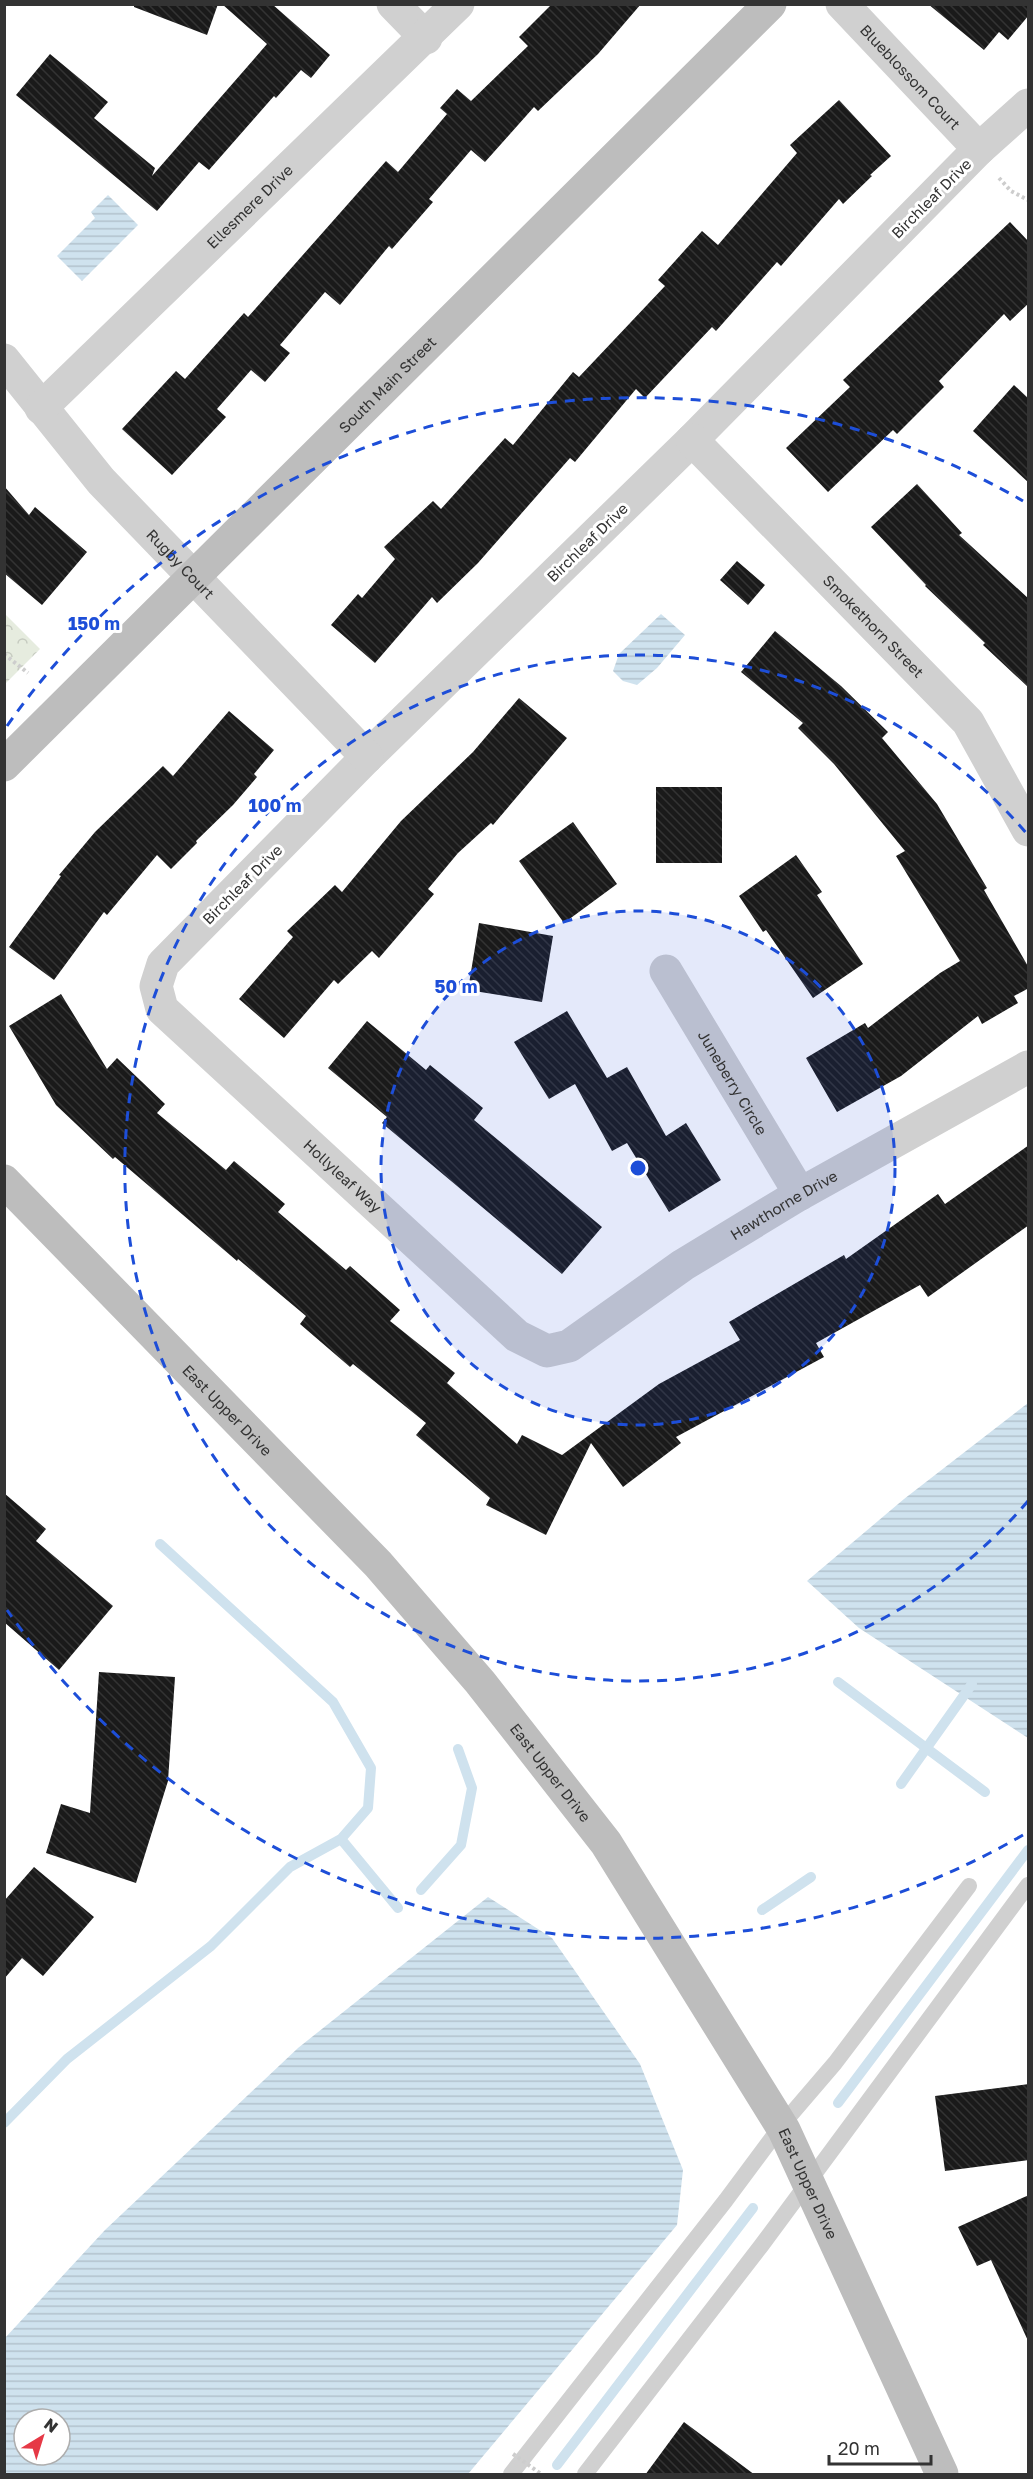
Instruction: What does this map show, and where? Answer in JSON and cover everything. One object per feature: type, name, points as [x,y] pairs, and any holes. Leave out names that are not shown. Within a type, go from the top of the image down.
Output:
[{"type":"main road","name":"South Main Street","points":[[4,765],[770,4]]},
{"type":"main road","name":"East Upper Drive","points":[[4,1180],[378,1564],[480,1682],[606,1843],[781,2126],[808,2180],[942,2475]]},
{"type":"street","points":[[393,4],[426,38]]},
{"type":"street","name":"Ellesmere Drive","points":[[41,408],[426,38],[458,4]]},
{"type":"street","name":"Blueblossom Court","points":[[842,4],[980,149]]},
{"type":"street","name":"Birchleaf Drive","points":[[156,986],[163,964],[367,757],[692,440],[980,149],[1029,105]]},
{"type":"street","name":"Rugby Court","points":[[4,360],[101,481],[367,757]]},
{"type":"street","name":"Smokethorn Street","points":[[692,440],[968,722],[1029,830]]},
{"type":"street","name":"Juneberry Circle","points":[[666,971],[800,1194]]},
{"type":"street","name":"Hollyleaf Way","points":[[156,986],[162,1009],[517,1336],[547,1351]]},
{"type":"street","name":"Hawthorne Drive","points":[[547,1351],[569,1346],[683,1265],[800,1194],[1029,1067]]},
{"type":"lane","points":[[585,2475],[760,2246],[1029,1885]]},
{"type":"lane","points":[[511,2475],[518,2457],[719,2209],[781,2126],[835,2063],[969,1886]]},
{"type":"path","points":[[998,177],[1011,191],[1029,201]]},
{"type":"path","points":[[4,654],[28,673]]},
{"type":"path","points":[[518,2457],[541,2475]]},
{"type":"green space","points":[[5,614],[40,649],[5,684]]},
{"type":"water","points":[[108,195],[138,225],[82,281],[57,256],[95,218],[91,212]]},
{"type":"water","points":[[661,614],[685,635],[657,668],[637,685],[623,681],[613,671],[619,654]]},
{"type":"water","points":[[1028,1403],[1028,1738],[859,1628],[807,1581],[904,1499]]},
{"type":"water","points":[[488,1897],[552,1938],[640,2064],[683,2170],[677,2225],[468,2474],[5,2474],[5,2338],[105,2230],[298,2048]]},
{"type":"building","points":[[134,4],[218,4],[207,35],[134,7]]},
{"type":"building","points":[[222,4],[272,4],[330,55],[311,78],[301,70],[276,98],[274,96],[209,170],[199,162],[157,211],[16,95],[50,54],[108,102],[94,118],[155,168],[152,176],[267,44]]},
{"type":"building","points":[[552,4],[641,4],[598,54],[538,111],[534,107],[485,162],[471,150],[429,199],[433,202],[392,249],[389,246],[340,305],[325,292],[280,345],[290,353],[265,382],[251,370],[217,409],[226,417],[172,475],[122,429],[176,371],[185,379],[244,313],[248,317],[386,161],[398,172],[447,114],[440,108],[457,89],[471,101],[528,46],[519,37]]},
{"type":"building","points":[[928,4],[1029,4],[1029,15],[1008,40],[999,32],[984,50]]},
{"type":"building","points":[[839,100],[891,156],[870,175],[872,176],[843,204],[839,199],[781,266],[777,262],[716,331],[712,327],[645,398],[636,389],[575,462],[570,458],[478,563],[437,603],[432,597],[375,663],[331,625],[358,594],[362,598],[395,559],[384,547],[433,501],[441,509],[505,438],[513,445],[573,372],[579,377],[665,286],[658,280],[702,231],[718,245],[797,153],[790,145]]},
{"type":"building","points":[[1010,222],[1029,242],[1029,303],[1010,321],[1004,314],[939,381],[944,387],[897,434],[893,430],[828,492],[786,448],[850,387],[843,380]]},
{"type":"building","points":[[1014,385],[1029,399],[1029,483],[973,431]]},
{"type":"building","points":[[917,484],[962,533],[959,535],[1029,599],[1029,688],[925,586],[871,527]]},
{"type":"building","points":[[4,486],[29,515],[35,507],[87,552],[42,605],[4,573]]},
{"type":"building","points":[[737,561],[765,585],[748,605],[720,580]]},
{"type":"building","points":[[775,631],[841,686],[888,732],[882,738],[937,804],[987,888],[984,890],[1029,968],[1029,988],[1014,996],[1018,1003],[982,1024],[978,1016],[901,1076],[837,1112],[806,1058],[865,1023],[868,1028],[940,973],[960,961],[896,856],[905,851],[834,764],[798,728],[803,723],[741,672]]},
{"type":"building","points":[[519,698],[567,738],[493,825],[491,823],[458,853],[428,889],[434,894],[379,958],[372,951],[338,984],[334,980],[284,1038],[239,999],[293,937],[287,931],[335,885],[342,892],[401,821],[473,752]]},
{"type":"building","points":[[229,711],[274,750],[254,774],[257,777],[233,805],[171,869],[157,855],[107,915],[104,912],[54,980],[9,947],[61,876],[59,875],[95,832],[163,766],[173,776]]},
{"type":"building","points":[[656,787],[722,787],[722,863],[656,863]]},
{"type":"building","points":[[573,822],[617,884],[564,923],[519,861]]},
{"type":"building","points":[[796,855],[822,892],[817,895],[863,964],[813,998],[766,930],[763,932],[739,896]]},
{"type":"building","points":[[479,923],[553,936],[542,1002],[468,990]]},
{"type":"building","points":[[61,994],[107,1069],[117,1058],[165,1104],[157,1113],[226,1170],[234,1161],[285,1204],[278,1212],[346,1270],[350,1266],[400,1310],[390,1321],[455,1373],[447,1383],[517,1444],[522,1435],[562,1455],[659,1384],[740,1340],[729,1322],[844,1255],[846,1259],[938,1194],[945,1204],[1029,1145],[1029,1225],[928,1297],[920,1285],[816,1343],[824,1357],[676,1437],[681,1443],[623,1487],[591,1443],[546,1535],[486,1505],[490,1498],[416,1435],[426,1423],[353,1364],[350,1367],[300,1324],[306,1316],[238,1259],[237,1261],[115,1157],[113,1159],[56,1105],[9,1026]]},
{"type":"building","points":[[567,1011],[607,1078],[627,1067],[666,1136],[686,1123],[721,1180],[669,1212],[627,1143],[612,1151],[575,1084],[549,1099],[514,1042]]},
{"type":"building","points":[[367,1021],[426,1070],[430,1065],[483,1108],[474,1120],[602,1227],[562,1274],[382,1123],[387,1117],[328,1068]]},
{"type":"building","points":[[4,1493],[46,1529],[36,1541],[113,1606],[59,1670],[4,1622]]},
{"type":"building","points":[[99,1672],[175,1677],[168,1781],[136,1883],[46,1853],[61,1804],[90,1813]]},
{"type":"building","points":[[34,1867],[94,1917],[43,1976],[22,1958],[4,1979],[4,1901]]},
{"type":"building","points":[[1029,2084],[1029,2160],[945,2171],[935,2096]]},
{"type":"building","points":[[1029,2195],[1029,2343],[991,2260],[977,2266],[958,2227]]},
{"type":"building","points":[[684,2422],[755,2475],[645,2475]]},
{"type":"waterway","points":[[160,1544],[333,1702],[371,1768],[368,1808],[341,1839],[398,1908]]},
{"type":"waterway","points":[[838,1682],[985,1792]]},
{"type":"waterway","points":[[901,1784],[972,1684]]},
{"type":"waterway","points":[[421,1890],[461,1845],[472,1788],[458,1749]]},
{"type":"waterway","points":[[4,2123],[67,2059],[211,1946],[290,1867],[341,1839]]},
{"type":"waterway","points":[[838,2103],[1028,1850]]},
{"type":"waterway","points":[[762,1910],[811,1877]]},
{"type":"waterway","points":[[557,2465],[753,2208]]}]
